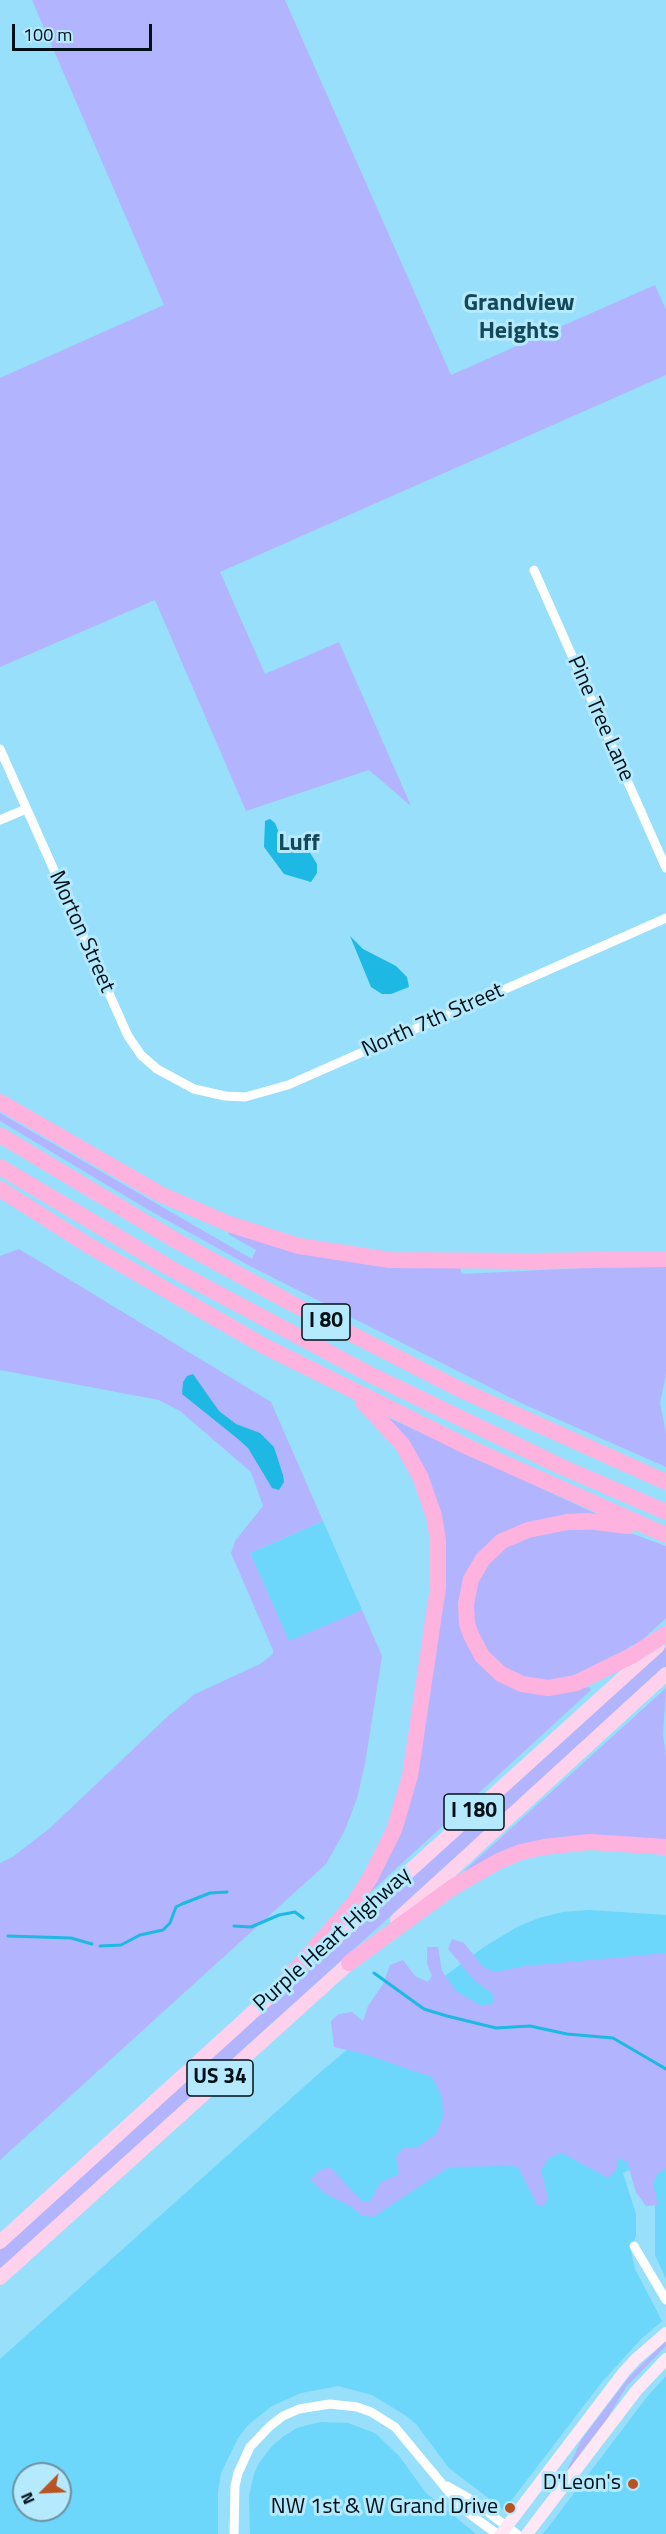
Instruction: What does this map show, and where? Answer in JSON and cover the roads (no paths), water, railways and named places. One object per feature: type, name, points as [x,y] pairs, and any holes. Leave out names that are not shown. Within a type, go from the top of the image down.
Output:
[{"type":"highway","points":[[0,1102],[160,1194],[229,1224],[299,1246],[390,1260],[666,1259]]},
{"type":"highway","name":"I 80","points":[[0,1135],[165,1234],[300,1308],[459,1389],[666,1482]]},
{"type":"highway","name":"I 80","points":[[0,1167],[170,1268],[354,1366],[468,1423],[666,1512]]},
{"type":"highway","points":[[0,1189],[88,1245],[251,1339],[346,1388],[498,1461],[663,1534]]},
{"type":"highway","points":[[282,1985],[354,1903],[375,1871],[394,1830],[410,1776],[438,1587],[440,1562],[436,1524],[420,1476],[402,1444],[386,1424],[346,1388]]},
{"type":"highway","points":[[663,1534],[632,1526],[587,1521],[547,1525],[512,1536],[492,1549],[477,1568],[468,1591],[466,1616],[476,1647],[490,1664],[511,1679],[536,1687],[576,1683],[666,1636]]},
{"type":"highway","points":[[349,1963],[453,1887],[491,1865],[521,1852],[544,1846],[590,1842],[666,1847]]},
{"type":"main road","name":"Purple Heart Highway","points":[[0,2242],[666,1636]]},
{"type":"main road","name":"Purple Heart Highway","points":[[0,2278],[666,1674]]},
{"type":"main road","points":[[501,2531],[624,2372],[666,2333]]},
{"type":"main road","points":[[527,2534],[636,2391],[666,2359]]},
{"type":"street","name":"Pine Tree Lane","points":[[534,570],[666,868]]},
{"type":"street","name":"Morton Street","points":[[0,749],[128,1036],[141,1055],[157,1070],[194,1089]]},
{"type":"street","points":[[0,820],[26,809]]},
{"type":"street","name":"North 7th Street","points":[[194,1089],[225,1096],[245,1097],[288,1084],[666,918]]},
{"type":"street","points":[[634,2246],[666,2300]]},
{"type":"street","points":[[234,2534],[235,2486],[240,2466],[250,2447],[283,2416],[315,2405],[337,2404],[357,2407],[384,2419],[405,2438],[445,2485],[470,2499],[501,2531],[517,2534]]},
{"type":"waterway","points":[[100,1946],[121,1945],[140,1935],[163,1930],[170,1923],[176,1907],[210,1893],[227,1892]]},
{"type":"waterway","points":[[234,1926],[251,1927],[279,1915],[295,1912],[303,1918]]},
{"type":"waterway","points":[[8,1936],[71,1938],[92,1944]]},
{"type":"waterway","points":[[374,1973],[424,2009],[496,2028],[530,2026],[567,2034],[613,2038],[666,2069]]},
{"type":"place","name":"D'Leon's","points":[[633,2484]]},
{"type":"place","name":"NW 1st & W Grand Drive","points":[[510,2508]]},
{"type":"district","name":"Grandview Heights","points":[[519,318]]},
{"type":"district","name":"Luff","points":[[299,844]]}]
